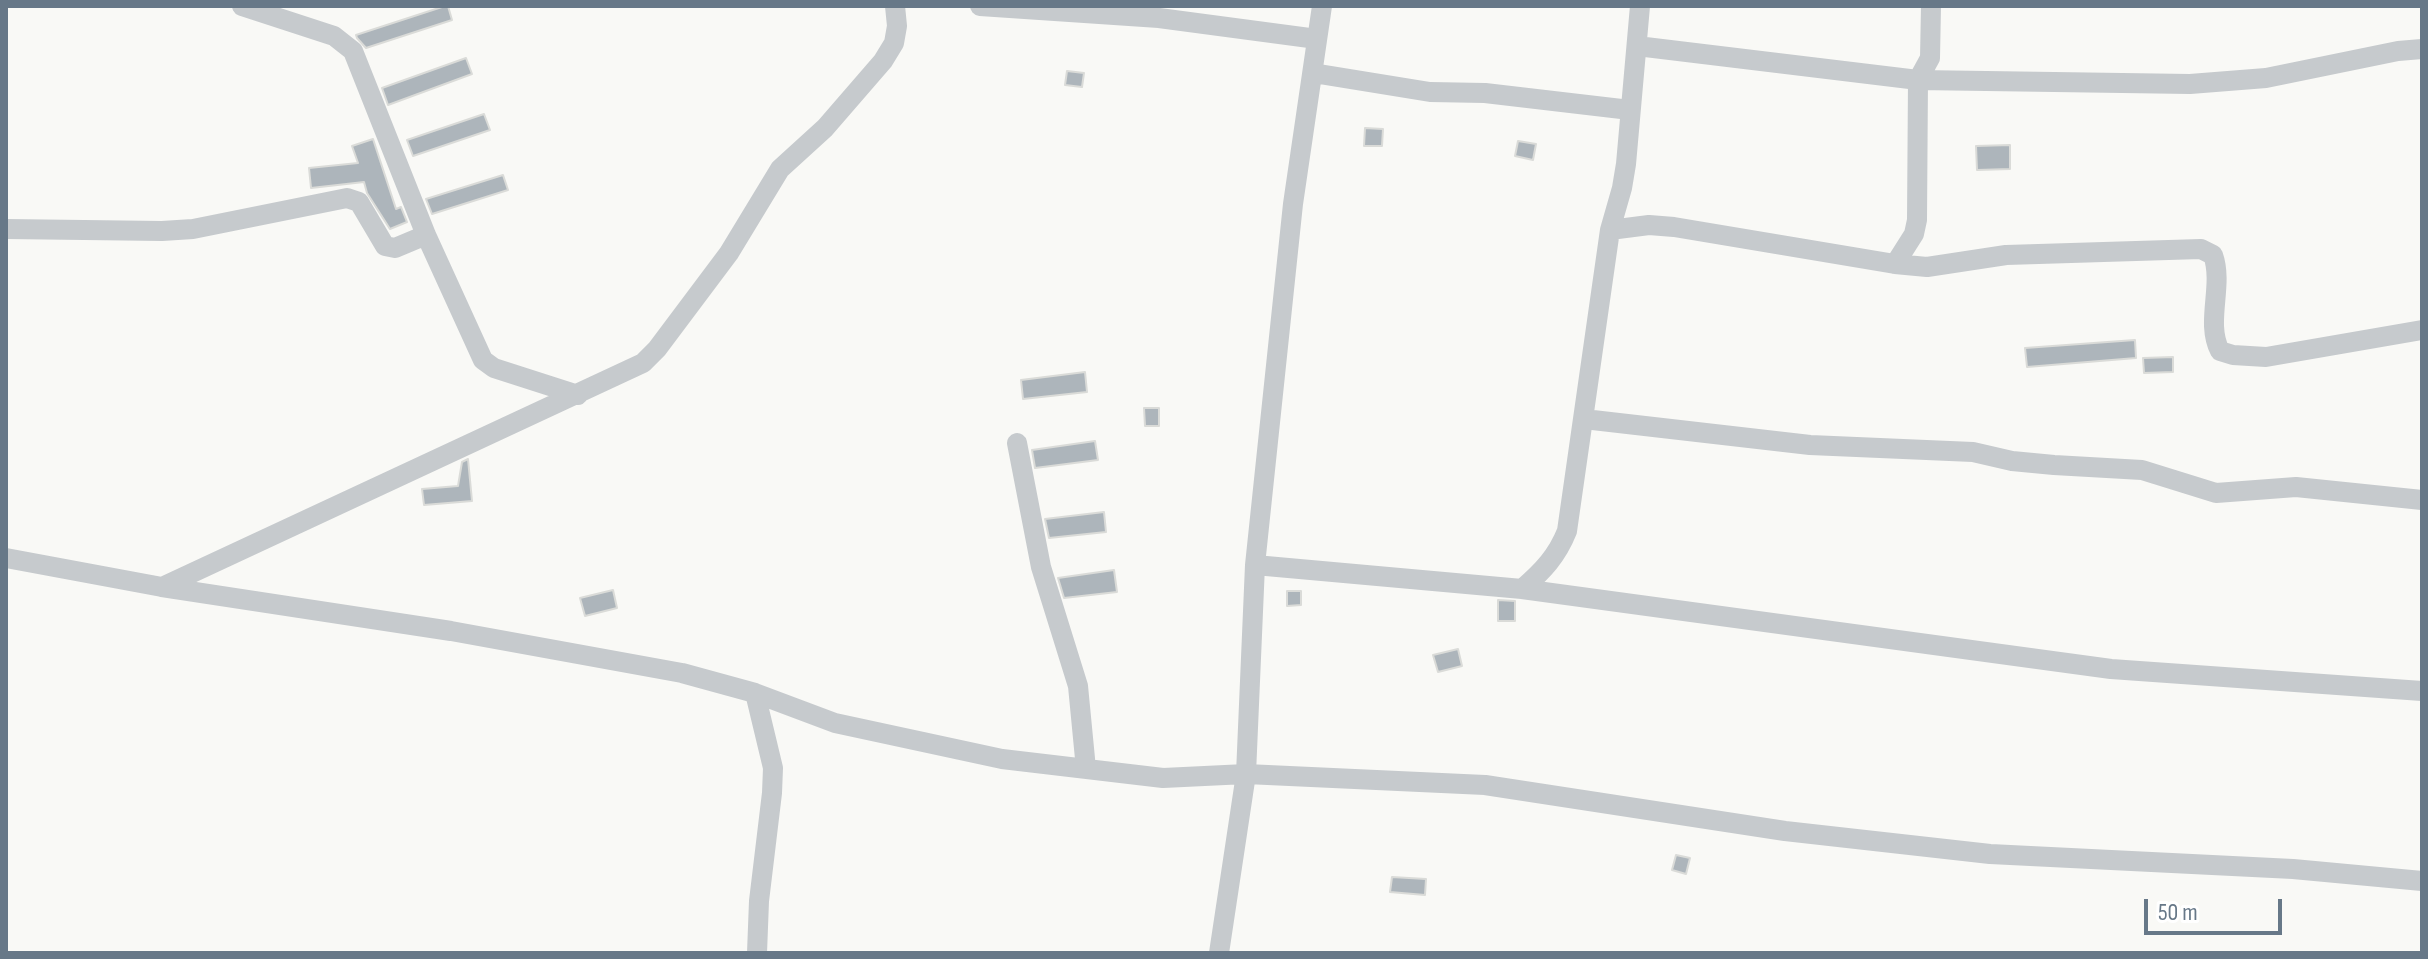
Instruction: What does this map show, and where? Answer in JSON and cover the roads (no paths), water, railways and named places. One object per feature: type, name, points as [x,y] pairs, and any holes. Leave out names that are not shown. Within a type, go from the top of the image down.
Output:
[{"type":"street","points":[[242,6],[334,36],[353,51],[426,235],[483,360],[494,368],[578,395]]},
{"type":"street","points":[[162,587],[643,363],[657,349],[729,253],[780,169],[825,128],[883,61],[894,43],[897,26],[895,6]]},
{"type":"street","points":[[980,6],[1159,18],[1317,39]]},
{"type":"street","points":[[1222,952],[1246,774],[1255,565],[1293,204],[1322,6]]},
{"type":"street","points":[[1522,589],[1548,566],[1560,549],[1567,531],[1610,230],[1622,188],[1640,6]]},
{"type":"street","points":[[1895,264],[1914,234],[1917,220],[1918,80],[1930,58],[1931,6]]},
{"type":"street","points":[[1637,46],[1918,80],[2235,82],[2422,49]]},
{"type":"street","points":[[1313,73],[1430,92],[1485,93],[1630,110]]},
{"type":"street","points":[[6,229],[193,229],[347,198],[359,202],[385,246],[395,248],[426,235]]},
{"type":"street","points":[[1610,230],[1649,225],[1674,227],[1927,267],[2006,255],[2201,249],[2213,255],[2219,270],[2214,339],[2220,351],[2266,357],[2422,330]]},
{"type":"street","points":[[1584,419],[1810,445],[1973,452],[2040,464],[2142,470],[2216,493],[2296,487],[2422,500]]},
{"type":"street","points":[[1017,443],[1041,567],[1078,686],[1086,769]]},
{"type":"street","points":[[6,558],[162,587],[451,631],[682,673],[755,693],[835,723],[1002,759],[1163,778],[1246,774],[1485,785],[1785,831],[1990,854],[2293,869],[2422,881]]},
{"type":"street","points":[[1255,565],[1522,589],[2111,669],[2422,691]]},
{"type":"street","points":[[755,693],[773,768],[759,901],[760,950]]}]
